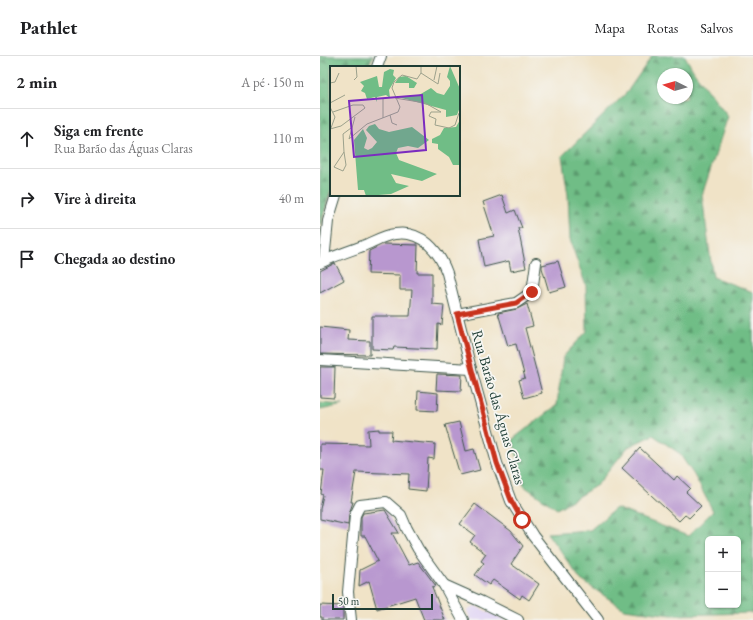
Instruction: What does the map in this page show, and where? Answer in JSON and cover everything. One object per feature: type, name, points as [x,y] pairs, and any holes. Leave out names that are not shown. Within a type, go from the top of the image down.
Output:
[{"type":"street","points":[[377,66],[381,56]]},
{"type":"street","points":[[322,262],[328,221],[336,196]]},
{"type":"street","name":"Rua Barão das Águas Claras","points":[[322,262],[396,234],[410,235],[423,239],[434,249],[442,260],[447,273],[471,369],[497,463],[511,500],[533,536],[598,620]]},
{"type":"street","points":[[457,314],[516,303],[532,292],[536,263]]},
{"type":"street","points":[[320,360],[471,369]]},
{"type":"street","points":[[351,620],[348,592],[355,515],[360,505],[386,502],[401,515],[418,549],[444,585],[463,620]]},
{"type":"street","points":[[444,585],[518,620]]},
{"type":"shaded area","points":[[475,606],[506,620],[471,620],[467,611]]},
{"type":"green space","points":[[320,56],[373,56],[368,66],[330,66],[330,192],[320,227]]},
{"type":"green space","points":[[652,56],[685,56],[692,68],[657,68],[657,104],[693,104],[693,70],[728,116],[702,195],[713,277],[753,292],[753,613],[672,615],[624,609],[581,580],[547,533],[590,530],[616,508],[688,536],[713,511],[694,475],[679,453],[653,435],[628,447],[597,485],[557,509],[524,486],[513,439],[557,405],[563,357],[587,331],[586,286],[570,240],[568,195],[562,156],[627,92]]},
{"type":"green space","points":[[320,403],[343,405],[320,410]]},
{"type":"building","points":[[502,195],[508,213],[515,210],[522,228],[518,228],[526,268],[511,271],[509,261],[484,267],[479,239],[494,236],[483,202]]},
{"type":"building","points":[[383,244],[418,245],[417,273],[432,273],[432,304],[444,305],[442,325],[438,324],[437,349],[394,347],[393,350],[372,349],[372,316],[410,316],[412,290],[400,290],[400,275],[368,274],[369,251]]},
{"type":"building","points":[[558,261],[566,287],[549,292],[542,265]]},
{"type":"building","points":[[335,263],[344,280],[320,293],[320,271]]},
{"type":"building","points":[[527,304],[533,326],[525,328],[542,393],[524,398],[519,380],[525,378],[516,344],[508,346],[498,313],[517,309]]},
{"type":"building","points":[[320,327],[349,330],[348,340],[370,341],[370,355],[320,354]]},
{"type":"building","points":[[320,367],[335,367],[334,398],[320,397]]},
{"type":"building","points":[[437,374],[462,375],[461,391],[436,390]]},
{"type":"building","points":[[418,391],[438,393],[437,411],[417,410]]},
{"type":"building","points":[[459,422],[466,451],[474,449],[480,470],[460,475],[445,425]]},
{"type":"building","points":[[379,429],[379,431],[392,431],[391,440],[435,444],[434,459],[428,458],[426,491],[408,489],[409,474],[356,472],[351,502],[353,502],[349,514],[348,525],[320,519],[324,470],[320,470],[320,444],[369,445],[368,430]]},
{"type":"building","points":[[640,448],[674,480],[677,476],[690,488],[686,492],[701,506],[689,518],[685,515],[679,521],[622,468]]},
{"type":"building","points":[[475,504],[511,531],[523,546],[511,564],[539,584],[529,600],[522,595],[520,599],[493,580],[489,585],[475,575],[484,563],[481,561],[486,554],[470,542],[475,535],[460,524]]},
{"type":"building","points":[[385,510],[399,533],[392,533],[409,565],[418,562],[436,586],[432,587],[445,620],[424,620],[415,597],[377,609],[369,581],[359,586],[360,570],[378,561],[365,536],[361,536],[361,517],[363,513]]},
{"type":"building","points":[[320,605],[343,606],[343,620],[322,620],[322,617],[320,617]]},
{"type":"route","points":[[522,520],[503,482],[497,463],[457,314],[516,303],[532,292]]}]
